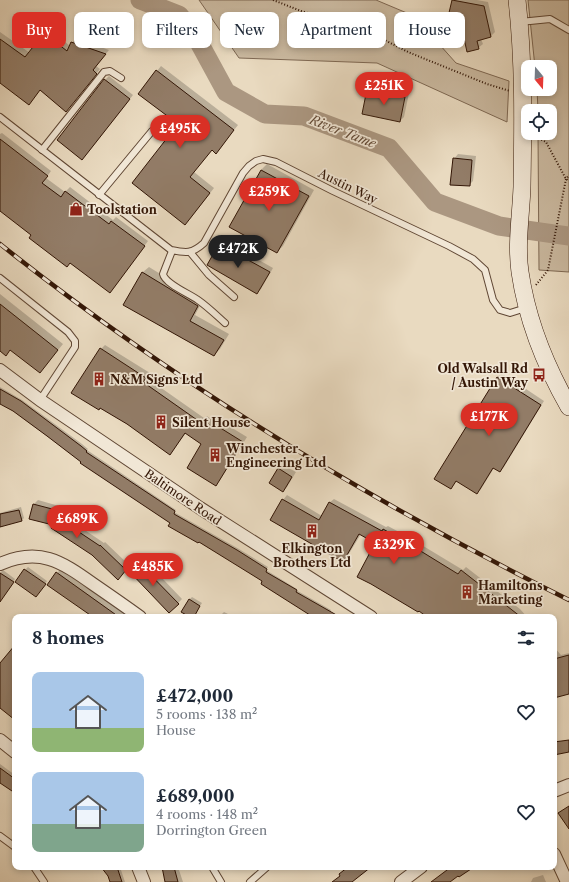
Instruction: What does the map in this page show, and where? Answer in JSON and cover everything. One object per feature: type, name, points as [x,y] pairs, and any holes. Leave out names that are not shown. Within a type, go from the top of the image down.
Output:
[{"type":"main road","points":[[517,0],[520,22],[523,97],[522,190],[519,221],[520,270],[527,308],[536,336],[550,373],[569,407]]},
{"type":"street","name":"Baltimore Road","points":[[0,370],[40,400],[352,612]]},
{"type":"street","points":[[0,564],[13,558],[29,556],[47,558],[67,566],[136,614]]},
{"type":"street","points":[[0,740],[12,750]]},
{"type":"street","points":[[557,790],[569,785]]},
{"type":"street","points":[[557,860],[567,882]]},
{"type":"street","points":[[139,870],[144,882]]},
{"type":"street","points":[[401,882],[417,870]]},
{"type":"lane","points":[[520,22],[550,19],[569,30]]},
{"type":"lane","points":[[42,150],[104,72],[110,71],[121,78]]},
{"type":"lane","points":[[0,118],[172,251],[190,252],[209,275],[234,297]]},
{"type":"lane","points":[[99,194],[152,131]]},
{"type":"lane","name":"Austin Way","points":[[190,252],[197,250],[204,243],[243,173],[256,161],[263,159],[276,162],[473,259],[485,270],[493,300],[500,310],[510,313],[527,308]]},
{"type":"lane","points":[[172,251],[163,274],[164,277],[170,283],[198,300],[225,323]]},
{"type":"lane","points":[[0,278],[68,332],[75,341],[75,347],[40,400]]},
{"type":"lane","points":[[0,836],[12,845]]},
{"type":"lane","points":[[36,870],[44,882]]},
{"type":"lane","points":[[214,870],[221,882]]},
{"type":"lane","points":[[250,882],[264,870]]},
{"type":"path","points":[[273,0],[301,11],[365,30],[408,52],[508,91]]},
{"type":"path","points":[[542,140],[546,142],[566,179],[569,181]]},
{"type":"path","points":[[548,270],[566,179],[569,175]]},
{"type":"shaded area","points":[[199,0],[376,0],[404,12],[394,12],[394,48],[443,48],[456,63],[509,81],[507,122],[377,63],[239,58],[232,48],[279,48],[279,12],[220,12],[220,30],[212,19],[212,12],[207,12]]},
{"type":"shaded area","points":[[528,0],[569,0],[569,272],[539,270],[538,140],[557,140],[557,104],[538,104],[537,96],[557,96],[557,60],[534,60]]},
{"type":"building","points":[[452,0],[484,6],[491,37],[477,41],[479,49],[467,52],[465,43],[465,12],[449,12]]},
{"type":"building","points":[[0,39],[25,57],[32,48],[63,48],[67,51],[71,42],[74,43],[74,48],[88,48],[106,54],[93,70],[97,74],[66,112],[40,90],[29,105],[0,83]]},
{"type":"building","points":[[156,70],[234,130],[216,154],[212,150],[190,177],[210,193],[185,225],[132,183],[178,124],[138,94]]},
{"type":"building","points":[[104,79],[130,99],[82,160],[57,140]]},
{"type":"building","points":[[367,89],[405,97],[400,122],[362,114]]},
{"type":"building","points":[[0,139],[48,176],[42,183],[61,197],[65,191],[109,224],[111,221],[145,246],[110,293],[70,263],[67,267],[29,238],[31,235],[0,211]]},
{"type":"building","points":[[453,158],[472,160],[470,186],[450,185]]},
{"type":"building","points":[[261,170],[309,196],[277,253],[229,227]]},
{"type":"building","points":[[219,244],[270,272],[257,294],[207,265]]},
{"type":"building","points":[[142,272],[198,306],[190,321],[224,340],[214,356],[123,305]]},
{"type":"building","points":[[0,304],[58,350],[40,373],[10,350],[6,356],[0,351]]},
{"type":"building","points":[[100,348],[146,378],[143,382],[200,422],[202,419],[212,427],[214,424],[243,442],[216,486],[187,468],[201,444],[185,433],[170,455],[127,424],[100,408],[99,410],[71,393]]},
{"type":"building","points":[[497,377],[541,405],[500,472],[493,468],[477,494],[456,481],[451,489],[434,479]]},
{"type":"building","points":[[0,389],[21,401],[81,446],[87,451],[86,452],[175,511],[174,514],[237,550],[267,569],[266,572],[297,590],[296,592],[335,614],[308,614],[261,584],[262,581],[199,542],[198,543],[168,526],[170,523],[80,463],[81,462],[47,436],[13,411],[0,404]]},
{"type":"building","points":[[278,468],[292,477],[283,492],[269,483]]},
{"type":"building","points":[[282,499],[319,520],[329,502],[382,531],[383,529],[458,574],[461,570],[517,614],[423,614],[357,577],[375,543],[359,534],[343,562],[270,520]]},
{"type":"building","points":[[33,504],[56,510],[55,516],[100,545],[126,570],[118,580],[92,555],[51,528],[53,525],[29,519]]},
{"type":"building","points":[[19,510],[22,521],[0,527],[0,514]]},
{"type":"building","points":[[137,561],[179,604],[169,613],[128,570]]},
{"type":"building","points":[[24,569],[46,584],[36,597],[15,582]]},
{"type":"building","points":[[56,572],[115,614],[89,614],[47,585]]},
{"type":"building","points":[[0,573],[14,582],[0,602]]},
{"type":"building","points":[[189,599],[200,606],[196,614],[185,614],[181,612]]},
{"type":"building","points":[[12,649],[12,718],[0,708],[0,663]]},
{"type":"building","points":[[569,655],[569,694],[557,697],[557,658]]},
{"type":"building","points":[[569,740],[569,752],[557,754],[557,742]]},
{"type":"building","points":[[0,768],[12,777],[12,791],[0,783]]},
{"type":"building","points":[[569,806],[569,829],[558,813]]},
{"type":"building","points":[[103,870],[118,870],[122,882],[110,882]]},
{"type":"building","points":[[163,870],[175,870],[178,882],[165,882]]},
{"type":"building","points":[[344,870],[367,870],[352,882],[332,882],[340,876],[339,874]]},
{"type":"building","points":[[447,870],[470,870],[450,882],[431,882]]},
{"type":"waterway","name":"River Tame","points":[[140,0],[179,15],[195,35],[226,92],[265,114],[304,116],[389,148],[435,202],[499,226],[569,236]]},
{"type":"railway","points":[[0,244],[135,345],[204,392],[275,437],[420,522],[569,600]]},
{"type":"place","name":"Toolstation","points":[[76,209]]},
{"type":"place","name":"Old Walsall Rd / Austin Way","points":[[539,375]]},
{"type":"place","name":"N&M Signs Ltd","points":[[99,379]]},
{"type":"place","name":"Silent House","points":[[161,422]]},
{"type":"place","name":"Winchester Engineering Ltd","points":[[215,455]]},
{"type":"place","name":"Elkington Brothers Ltd","points":[[312,531]]},
{"type":"place","name":"Hamiltons Marketing","points":[[467,592]]}]
